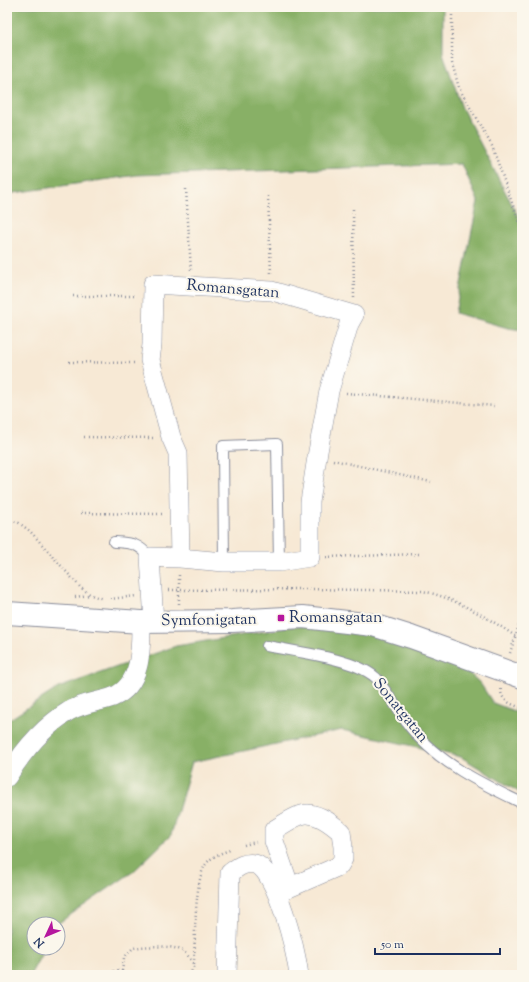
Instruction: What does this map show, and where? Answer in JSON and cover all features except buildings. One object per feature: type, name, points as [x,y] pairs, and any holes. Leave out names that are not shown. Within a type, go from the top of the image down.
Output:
[{"type":"street","name":"Romansgatan","points":[[153,296],[153,284],[272,291],[354,314]]},
{"type":"street","points":[[153,296],[152,345],[150,360],[171,437],[178,453],[180,558]]},
{"type":"street","points":[[7,777],[16,762],[46,727],[70,710],[113,696],[128,686],[135,676],[152,593],[150,556],[224,562],[279,562],[310,557],[310,502],[317,457],[329,391],[349,324],[354,314]]},
{"type":"street","name":"Symfonigatan","points":[[7,613],[147,622],[232,621],[303,617],[347,622],[373,626],[411,637],[512,680]]},
{"type":"street","points":[[227,975],[230,873],[243,864],[256,864],[266,872],[282,891],[299,975]]},
{"type":"lane","points":[[224,562],[223,446],[277,444],[279,562]]},
{"type":"lane","points":[[114,542],[132,543],[143,548],[150,556]]},
{"type":"lane","name":"Sonatgatan","points":[[267,646],[341,661],[359,668],[375,677],[394,701],[410,727],[431,749],[457,768],[522,803]]},
{"type":"path","points":[[452,7],[452,63],[459,88],[492,146],[522,231]]},
{"type":"path","points":[[186,189],[192,286]]},
{"type":"path","points":[[268,196],[272,291]]},
{"type":"path","points":[[353,209],[354,314]]},
{"type":"path","points":[[73,296],[153,296]]},
{"type":"path","points":[[69,362],[139,363],[150,360]]},
{"type":"path","points":[[329,391],[494,406]]},
{"type":"path","points":[[84,437],[171,437]]},
{"type":"path","points":[[317,457],[431,482]]},
{"type":"path","points":[[81,512],[178,515]]},
{"type":"path","points":[[7,519],[19,523],[30,531],[80,587],[91,595],[104,600],[121,599],[179,590],[308,589],[422,591],[438,594],[515,636]]},
{"type":"path","points":[[310,557],[419,554]]},
{"type":"path","points":[[180,558],[180,621]]},
{"type":"path","points":[[510,655],[522,616]]},
{"type":"path","points":[[512,680],[501,694],[510,704],[522,708]]},
{"type":"path","points":[[122,971],[124,958],[132,948],[147,946],[181,950],[188,955],[194,965]]},
{"type":"path","points":[[112,975],[115,970],[122,971],[126,975]]},
{"type":"green space","points":[[7,7],[443,7],[443,53],[462,108],[522,224],[522,330],[508,328],[455,313],[478,201],[462,164],[137,175],[7,194]]},
{"type":"green space","points":[[296,626],[337,628],[398,641],[460,665],[480,683],[493,703],[522,714],[522,794],[461,757],[342,730],[192,762],[171,835],[134,871],[66,918],[66,916],[26,916],[26,956],[41,956],[30,975],[7,975],[7,721],[58,688],[176,646]]},
{"type":"place","name":"Romansgatan","points":[[281,618]]}]
